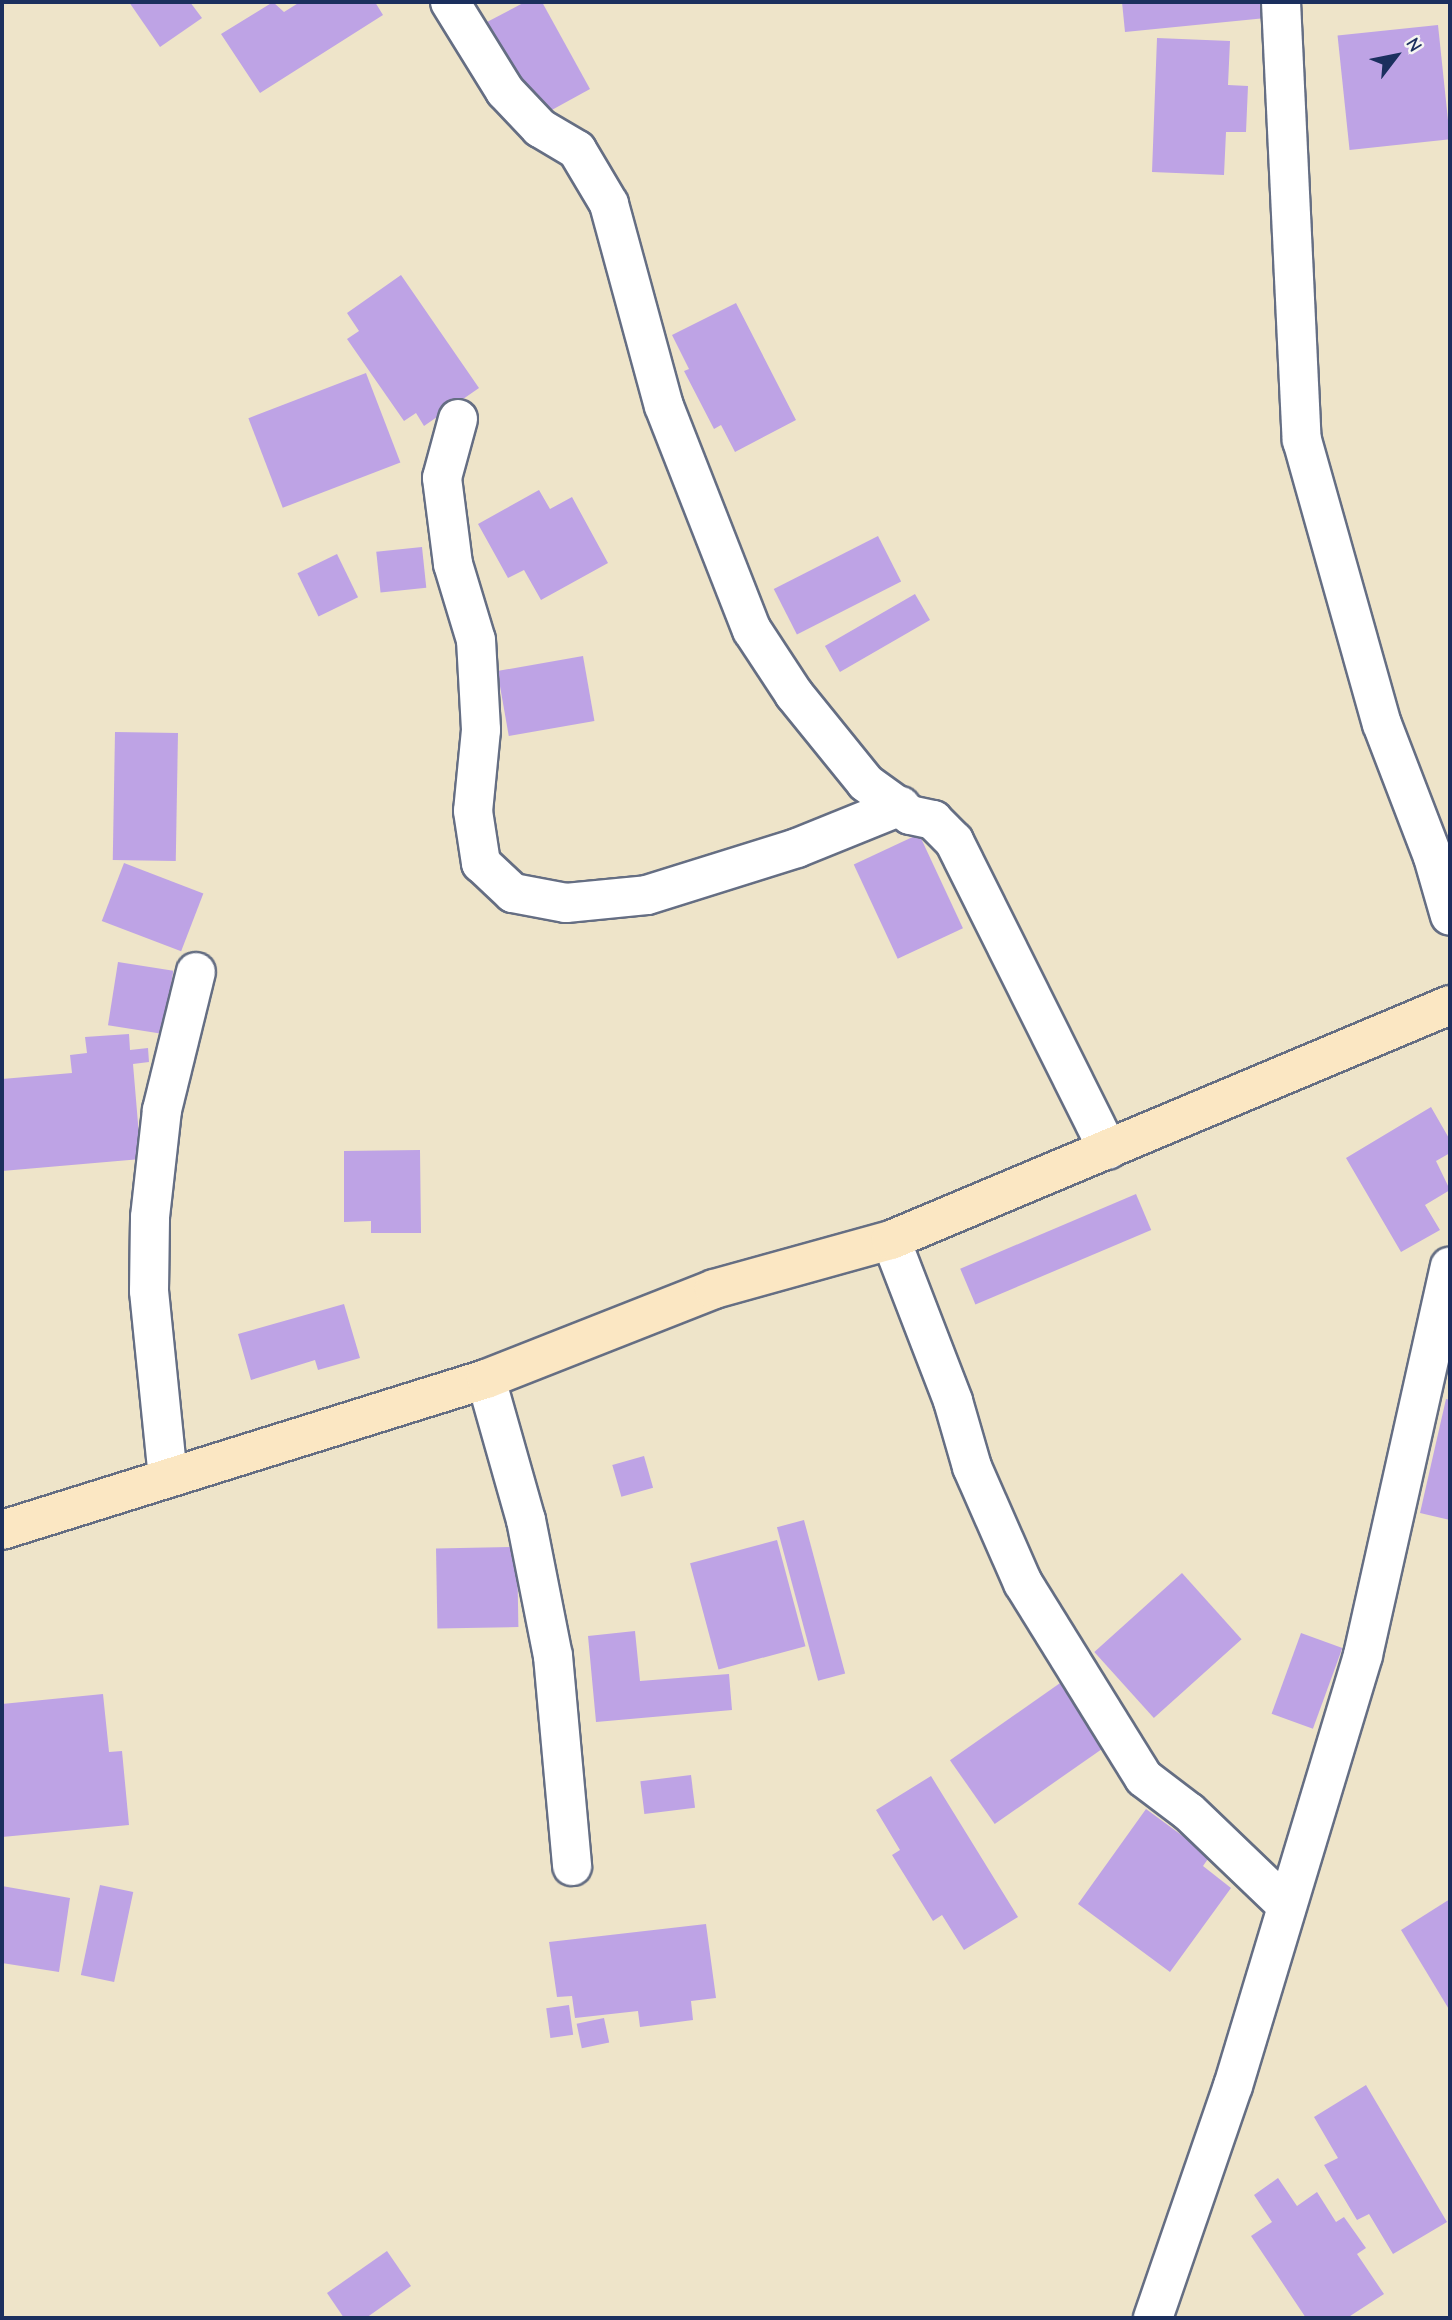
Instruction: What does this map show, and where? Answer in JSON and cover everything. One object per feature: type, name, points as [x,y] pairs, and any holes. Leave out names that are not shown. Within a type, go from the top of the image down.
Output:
[{"type":"main road","points":[[2,1530],[486,1379],[715,1289],[891,1240],[1450,1005]]},
{"type":"street","points":[[450,2],[505,91],[540,128],[577,150],[609,204],[664,406],[752,630],[794,694],[866,783],[910,815],[933,820],[954,841],[1108,1150]]},
{"type":"street","points":[[1281,2],[1302,440],[1382,724],[1433,857],[1450,916]]},
{"type":"street","points":[[458,419],[442,478],[453,564],[476,640],[481,730],[473,811],[481,863],[513,893],[566,903],[647,895],[797,848],[901,806]]},
{"type":"street","points":[[169,1478],[149,1291],[150,1217],[162,1110],[196,972]]},
{"type":"street","points":[[891,1240],[953,1401],[972,1467],[1023,1583],[1144,1778],[1189,1812],[1285,1904]]},
{"type":"street","points":[[1153,2318],[1233,2086],[1285,1904],[1363,1656],[1450,1267]]},
{"type":"street","points":[[486,1379],[526,1520],[553,1656],[572,1866]]},
{"type":"building","points":[[129,2],[190,2],[202,18],[160,47]]},
{"type":"building","points":[[273,2],[284,12],[300,2],[375,2],[383,15],[260,93],[221,34]]},
{"type":"building","points":[[525,2],[542,2],[590,89],[539,117],[487,22]]},
{"type":"building","points":[[1122,2],[1264,2],[1266,18],[1125,32]]},
{"type":"building","points":[[1438,25],[1450,139],[1350,150],[1338,36]]},
{"type":"building","points":[[1157,38],[1230,41],[1228,85],[1248,86],[1246,132],[1226,132],[1224,175],[1152,172]]},
{"type":"building","points":[[401,275],[479,388],[424,426],[416,413],[404,421],[347,339],[359,331],[347,313]]},
{"type":"building","points":[[736,303],[796,420],[735,452],[721,425],[714,429],[684,371],[689,369],[672,335]]},
{"type":"building","points":[[366,373],[400,463],[283,508],[248,418]]},
{"type":"building","points":[[539,490],[550,509],[572,497],[608,563],[541,600],[524,570],[508,578],[478,524]]},
{"type":"building","points":[[878,536],[901,581],[797,635],[774,589]]},
{"type":"building","points":[[422,547],[426,588],[381,593],[376,552]]},
{"type":"building","points":[[337,554],[358,597],[318,616],[297,573]]},
{"type":"building","points":[[915,594],[930,620],[840,672],[825,646]]},
{"type":"building","points":[[583,656],[594,721],[509,736],[497,671]]},
{"type":"building","points":[[115,732],[178,733],[176,861],[113,860]]},
{"type":"building","points":[[919,834],[963,928],[898,959],[854,864]]},
{"type":"building","points":[[124,863],[203,893],[181,951],[102,921]]},
{"type":"building","points":[[118,962],[173,971],[163,1034],[108,1025]]},
{"type":"building","points":[[129,1034],[130,1050],[148,1048],[149,1062],[133,1064],[141,1159],[2,1171],[2,1079],[72,1073],[70,1055],[87,1053],[85,1037]]},
{"type":"building","points":[[1431,1107],[1450,1140],[1450,1153],[1436,1161],[1450,1190],[1425,1205],[1440,1230],[1401,1252],[1346,1158]]},
{"type":"building","points":[[420,1150],[421,1233],[371,1233],[371,1221],[344,1222],[344,1151]]},
{"type":"building","points":[[1136,1194],[1151,1230],[975,1305],[960,1269]]},
{"type":"building","points":[[344,1304],[360,1358],[318,1370],[315,1360],[251,1380],[238,1334]]},
{"type":"building","points":[[1446,1399],[1450,1400],[1450,1520],[1420,1513]]},
{"type":"building","points":[[644,1456],[653,1488],[621,1497],[612,1465]]},
{"type":"building","points":[[804,1520],[845,1674],[818,1681],[777,1527]]},
{"type":"building","points":[[777,1540],[805,1646],[719,1670],[690,1563]]},
{"type":"building","points":[[517,1547],[518,1627],[437,1628],[436,1548]]},
{"type":"building","points":[[1182,1573],[1242,1639],[1154,1718],[1094,1652]]},
{"type":"building","points":[[635,1631],[640,1681],[729,1674],[732,1710],[596,1722],[588,1636]]},
{"type":"building","points":[[1301,1633],[1342,1648],[1313,1729],[1272,1714]]},
{"type":"building","points":[[1063,1681],[1108,1745],[995,1824],[950,1760]]},
{"type":"building","points":[[103,1694],[109,1752],[122,1751],[129,1825],[2,1837],[2,1704]]},
{"type":"building","points":[[691,1775],[695,1808],[644,1814],[640,1781]]},
{"type":"building","points":[[931,1776],[1018,1917],[964,1950],[942,1915],[933,1921],[892,1855],[900,1850],[876,1810]]},
{"type":"building","points":[[1146,1809],[1210,1856],[1203,1866],[1231,1888],[1170,1972],[1078,1904]]},
{"type":"building","points":[[100,1885],[133,1892],[114,1982],[81,1975]]},
{"type":"building","points":[[2,1886],[70,1898],[59,1972],[2,1963]]},
{"type":"building","points":[[1450,1899],[1450,2011],[1401,1930]]},
{"type":"building","points":[[706,1924],[716,1998],[691,2001],[693,2020],[640,2027],[638,2011],[575,2018],[572,1996],[557,1997],[549,1942]]},
{"type":"building","points":[[569,2005],[573,2035],[550,2038],[546,2008]]},
{"type":"building","points":[[604,2018],[609,2042],[582,2048],[577,2024]]},
{"type":"building","points":[[1366,2085],[1447,2222],[1393,2254],[1369,2214],[1357,2220],[1324,2165],[1338,2158],[1314,2117]]},
{"type":"building","points":[[1278,2178],[1297,2206],[1317,2192],[1336,2222],[1344,2217],[1366,2248],[1357,2254],[1384,2294],[1347,2318],[1306,2318],[1251,2236],[1272,2222],[1254,2195]]},
{"type":"building","points":[[387,2251],[411,2286],[366,2318],[344,2318],[327,2293]]}]
